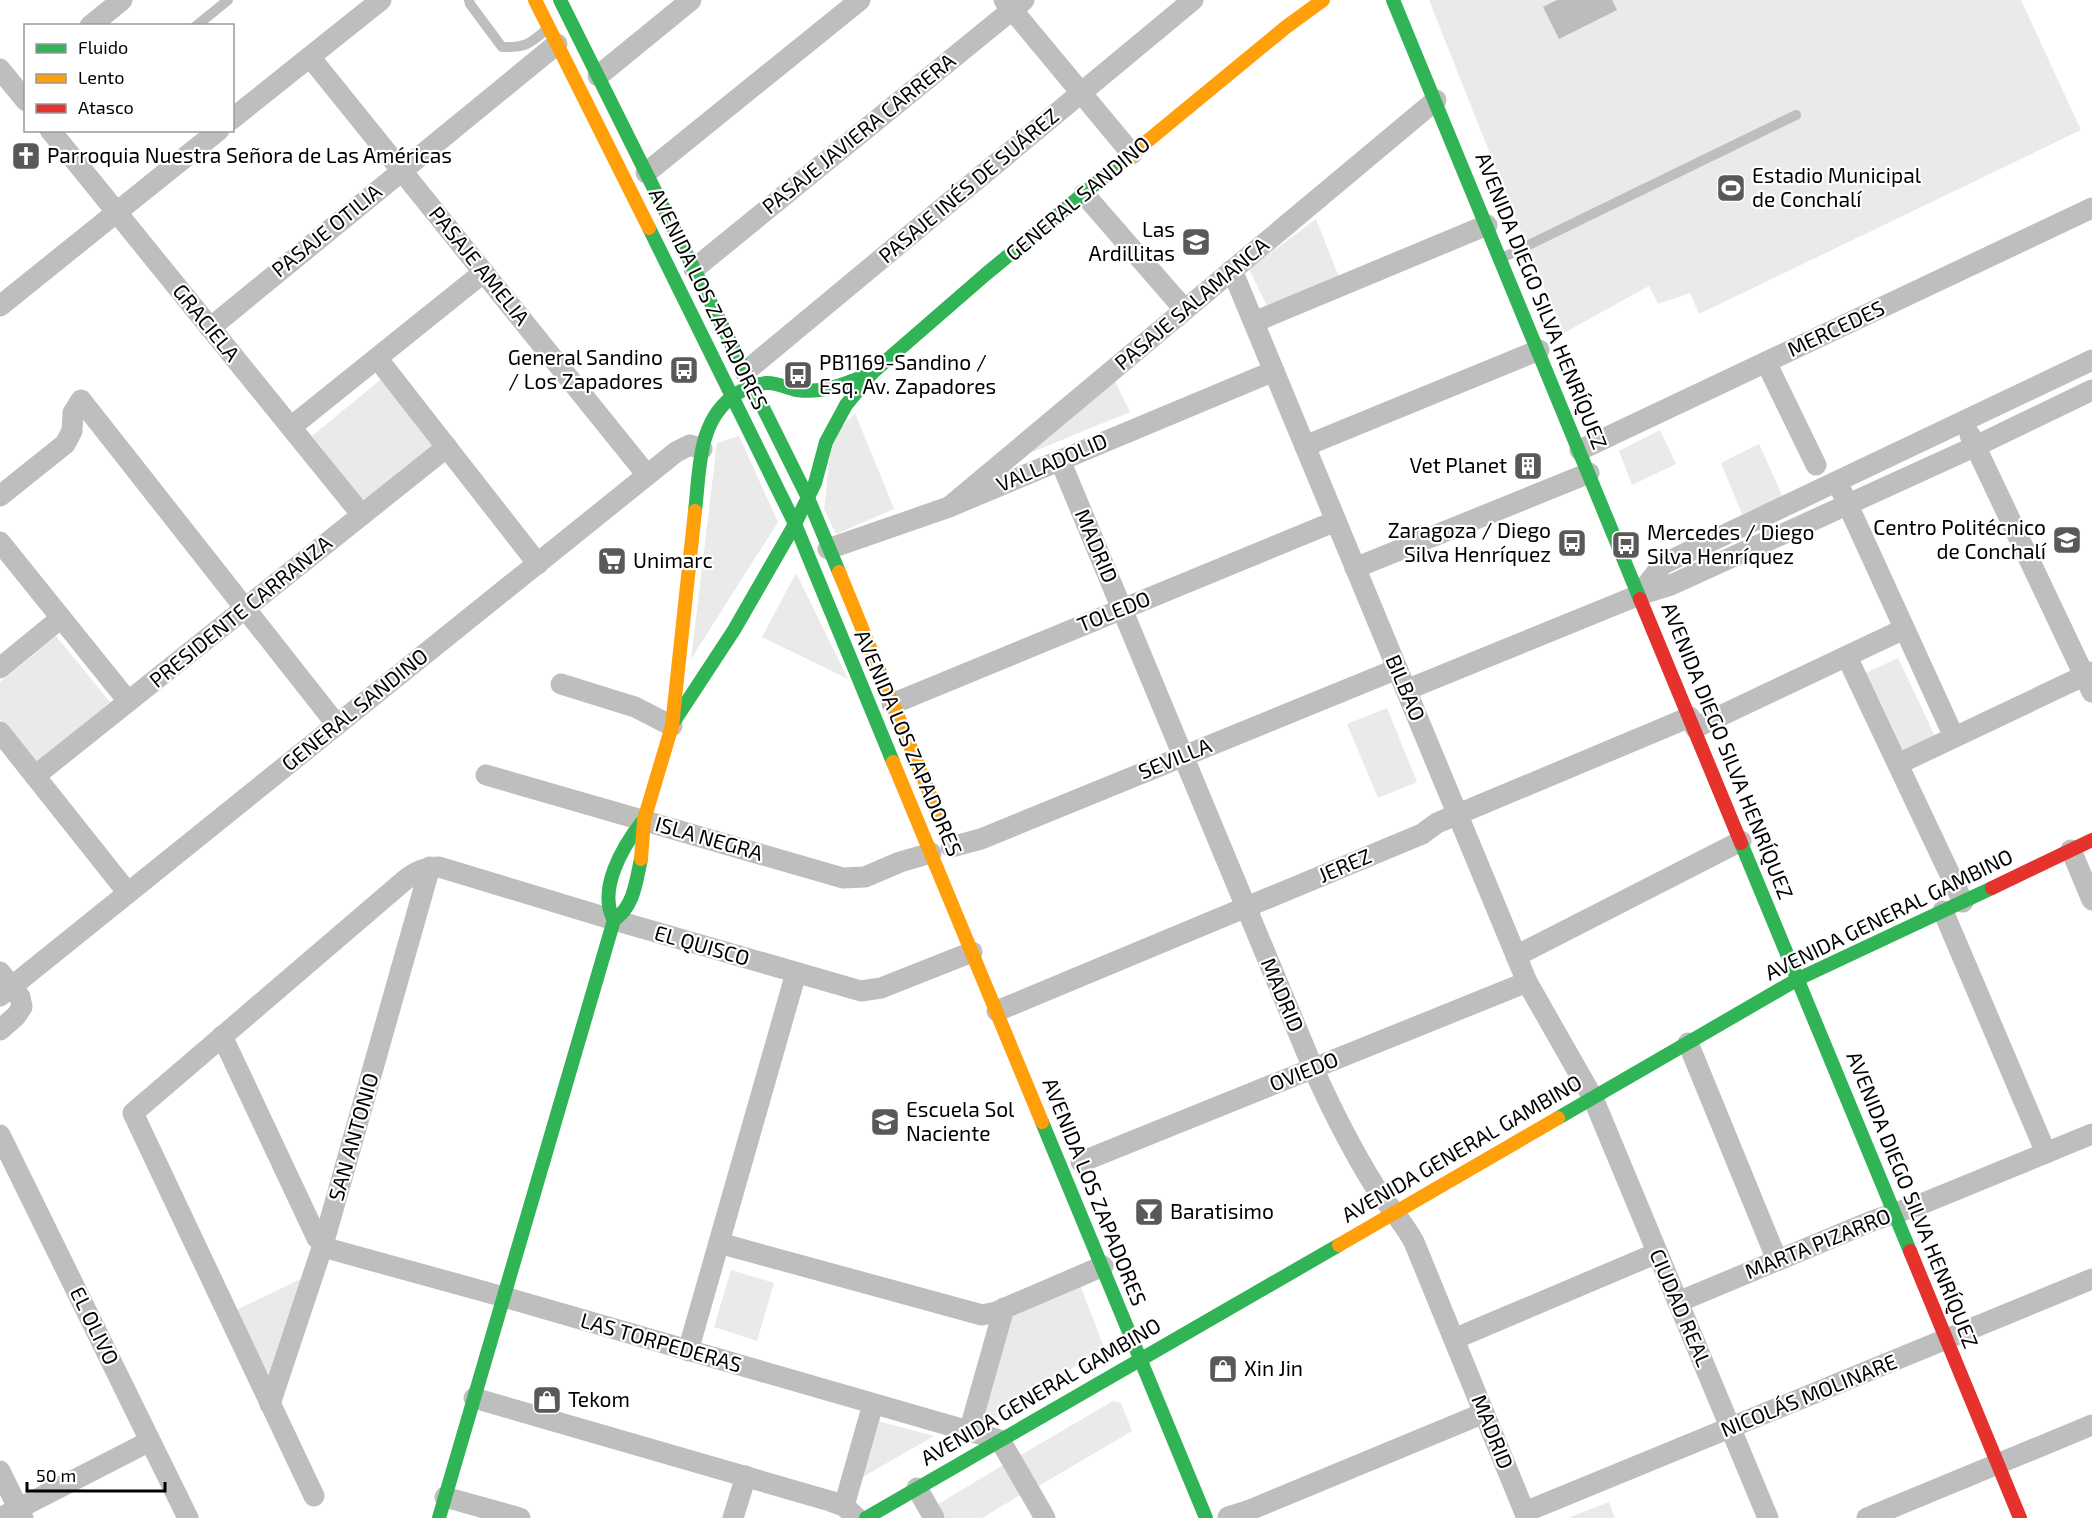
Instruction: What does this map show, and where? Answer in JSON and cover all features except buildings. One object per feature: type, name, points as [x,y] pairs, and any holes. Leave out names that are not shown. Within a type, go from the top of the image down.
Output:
[{"type":"main road","name":"AVENIDA LOS ZAPADORES","points":[[535,0],[795,524],[946,853]]},
{"type":"main road","name":"AVENIDA LOS ZAPADORES","points":[[560,0],[808,498],[892,704],[946,853],[972,952],[1011,1005],[1103,1266],[1206,1518]]},
{"type":"main road","name":"GENERAL SANDINO","points":[[1286,27],[1305,0]]},
{"type":"main road","name":"GENERAL SANDINO","points":[[672,726],[693,666],[734,630],[808,498],[826,442],[834,425],[846,405],[872,373],[1132,154],[1286,27],[1323,0]]},
{"type":"main road","name":"AVENIDA DIEGO SILVA HENRÍQUEZ","points":[[1393,0],[2020,1518]]},
{"type":"main road","name":"GENERAL SANDINO","points":[[702,449],[707,427],[714,415],[749,379],[793,389],[821,391],[850,383],[872,373]]},
{"type":"main road","points":[[439,1518],[614,920],[627,908],[634,891],[642,856],[644,820],[672,726],[693,666],[702,449]]},
{"type":"main road","points":[[614,920],[608,908],[608,895],[626,845],[644,820]]},
{"type":"main road","name":"AVENIDA GENERAL GAMBINO","points":[[866,1518],[1141,1359],[1155,1344],[1395,1212],[1798,979],[2092,840]]},
{"type":"main road","points":[[1155,1344],[1164,1364]]},
{"type":"street","points":[[92,24],[122,0]]},
{"type":"street","points":[[234,117],[381,0]]},
{"type":"street","points":[[598,76],[691,0]]},
{"type":"street","points":[[646,173],[860,0]]},
{"type":"street","name":"PASAJE INÉS DE SUÁREZ","points":[[749,379],[1081,93],[1193,0]]},
{"type":"street","points":[[1013,3],[1081,93],[1132,154]]},
{"type":"street","name":"PASAJE JAVIERA CARRERA","points":[[694,269],[1013,3]]},
{"type":"street","name":"PASAJE OTILIA","points":[[210,327],[402,170],[553,36]]},
{"type":"street","name":"PASAJE AMELIA","points":[[310,57],[647,475]]},
{"type":"street","points":[[9,80],[24,98]]},
{"type":"street","name":"PASAJE SALAMANCA","points":[[949,507],[1436,100]]},
{"type":"street","points":[[0,306],[217,132]]},
{"type":"street","name":"GRACIELA","points":[[57,133],[116,213],[362,515]]},
{"type":"street","points":[[1084,194],[1185,310]]},
{"type":"street","name":"MERCEDES","points":[[1580,450],[2092,208]]},
{"type":"street","points":[[1254,322],[1487,225]]},
{"type":"street","name":"BILBAO","points":[[1232,270],[1516,957],[1527,982],[1593,1098]]},
{"type":"street","points":[[291,427],[484,272]]},
{"type":"street","points":[[1305,446],[1539,350]]},
{"type":"street","points":[[377,358],[537,564]]},
{"type":"street","points":[[1640,595],[1663,564],[2092,360]]},
{"type":"street","points":[[1766,362],[1816,465]]},
{"type":"street","name":"VALLADOLID","points":[[828,549],[949,507],[1274,371]]},
{"type":"street","points":[[1406,690],[1640,595],[1671,585],[1976,446],[2092,390]]},
{"type":"street","points":[[0,496],[65,444],[72,431],[73,413],[81,400],[337,725]]},
{"type":"street","points":[[1898,764],[1954,737],[2090,680],[1964,421]]},
{"type":"street","name":"GENERAL SANDINO","points":[[0,1030],[16,1016],[22,1007],[20,997],[4,985],[128,893],[682,448],[690,445],[702,449]]},
{"type":"street","name":"PRESIDENTE CARRANZA","points":[[35,776],[447,447]]},
{"type":"street","name":"MADRID","points":[[1060,460],[1313,1068],[1359,1158],[1383,1198],[1414,1242],[1526,1515]]},
{"type":"street","points":[[1355,568],[1589,474]]},
{"type":"street","points":[[1837,482],[1954,737]]},
{"type":"street","name":"TOLEDO","points":[[892,704],[1336,521]]},
{"type":"street","points":[[1739,528],[1749,549]]},
{"type":"street","points":[[0,542],[129,701]]},
{"type":"street","points":[[0,668],[61,618]]},
{"type":"street","name":"JEREZ","points":[[1011,1005],[1422,834],[1437,823],[1458,814],[1692,722],[1847,657],[1904,629]]},
{"type":"street","points":[[1847,657],[1963,902]]},
{"type":"street","name":"SEVILLA","points":[[946,853],[1397,669]]},
{"type":"street","points":[[561,684],[635,707],[672,726]]},
{"type":"street","points":[[0,732],[128,893]]},
{"type":"street","name":"ISLA NEGRA","points":[[486,775],[850,879],[865,877],[900,862],[946,853]]},
{"type":"street","points":[[1516,957],[1741,841]]},
{"type":"street","points":[[2071,850],[2092,900]]},
{"type":"street","points":[[314,1496],[133,1113],[405,880],[418,871],[430,867]]},
{"type":"street","name":"EL QUISCO","points":[[430,867],[439,867],[851,989],[871,991],[881,988],[972,952]]},
{"type":"street","name":"SAN ANTONIO","points":[[270,1404],[323,1245],[430,867]]},
{"type":"street","points":[[1943,911],[2046,1153]]},
{"type":"street","points":[[688,1351],[796,973]]},
{"type":"street","name":"OVIEDO","points":[[1081,1162],[1527,982]]},
{"type":"street","points":[[222,1036],[317,1238],[323,1245]]},
{"type":"street","points":[[1688,1043],[1777,1260]]},
{"type":"street","name":"CIUDAD REAL","points":[[1593,1098],[1768,1518]]},
{"type":"street","name":"MARTA PIZARRO","points":[[1678,1302],[2092,1134]]},
{"type":"street","name":"EL OLIVO","points":[[0,1135],[188,1518]]},
{"type":"street","points":[[719,1243],[987,1315],[1103,1266]]},
{"type":"street","name":"LAS TORPEDERAS","points":[[323,1245],[330,1249],[1000,1440]]},
{"type":"street","points":[[1454,1338],[1657,1253]]},
{"type":"street","name":"NICOLÁS MOLINARE","points":[[1526,1515],[1730,1428],[2092,1280]]},
{"type":"street","points":[[969,1432],[1004,1308]]},
{"type":"street","points":[[474,1398],[830,1501],[850,1512],[873,1404]]},
{"type":"street","points":[[1226,1514],[1250,1510],[1484,1413]]},
{"type":"street","points":[[1867,1518],[2092,1425]]},
{"type":"street","points":[[1000,1440],[1045,1518]]},
{"type":"street","points":[[0,1471],[13,1515],[150,1441]]},
{"type":"street","points":[[733,1518],[746,1476]]},
{"type":"street","points":[[917,1488],[934,1518]]},
{"type":"street","points":[[445,1497],[520,1518]]},
{"type":"lane","points":[[198,24],[228,0]]},
{"type":"lane","points":[[469,0],[502,47],[520,48],[553,36]]},
{"type":"lane","points":[[1501,259],[1796,115]]},
{"type":"shaded area","name":"Estadio Municipal de Conchalí","points":[[1429,0],[2021,0],[2081,130],[1699,314],[1690,293],[1658,304],[1649,286],[1564,333],[1527,247]]},
{"type":"shaded area","points":[[1557,0],[1612,0],[1617,10],[1559,39],[1543,7]]},
{"type":"shaded area","points":[[1316,219],[1339,277],[1267,306],[1249,269]]},
{"type":"shaded area","points":[[385,376],[440,444],[366,504],[312,436]]},
{"type":"shaded area","points":[[1115,381],[1130,412],[1020,457]]},
{"type":"shaded area","points":[[855,413],[894,509],[836,534],[824,509],[832,438]]},
{"type":"shaded area","points":[[1660,430],[1676,464],[1632,485],[1619,451]]},
{"type":"shaded area","points":[[739,436],[778,522],[691,659],[717,443]]},
{"type":"shaded area","points":[[1759,444],[1783,497],[1742,514],[1721,463]]},
{"type":"shaded area","points":[[796,573],[848,679],[762,637]]},
{"type":"shaded area","points":[[56,636],[110,702],[35,763],[0,719],[0,682]]},
{"type":"shaded area","points":[[1898,658],[1935,736],[1904,751],[1866,673]]},
{"type":"shaded area","points":[[1387,708],[1417,782],[1378,798],[1347,724]]},
{"type":"shaded area","points":[[731,1270],[774,1283],[757,1341],[714,1327]]},
{"type":"shaded area","points":[[301,1279],[271,1379],[236,1310]]},
{"type":"shaded area","points":[[1080,1285],[1104,1347],[989,1423],[968,1418],[993,1326]]},
{"type":"shaded area","points":[[1113,1401],[1121,1403],[1132,1431],[1037,1487],[1019,1456]]},
{"type":"shaded area","points":[[878,1421],[934,1436],[861,1478]]},
{"type":"shaded area","points":[[1005,1464],[1022,1494],[982,1518],[945,1518],[938,1504]]},
{"type":"shaded area","points":[[1609,1502],[1615,1518],[1568,1518]]},
{"type":"traffic: fast","points":[[560,0],[808,498],[839,572]]},
{"type":"traffic: fast","points":[[1393,0],[1640,599]]},
{"type":"traffic: fast","points":[[675,720],[734,630],[795,524],[815,483],[826,442],[846,405],[872,373],[986,274],[1122,162]]},
{"type":"traffic: fast","points":[[649,228],[795,524],[893,762]]},
{"type":"traffic: fast","points":[[695,511],[700,463],[707,432],[723,405],[736,394],[758,384],[766,383],[797,390],[826,389],[872,373]]},
{"type":"traffic: fast","points":[[614,920],[610,908],[610,882],[620,856],[642,822]]},
{"type":"traffic: fast","points":[[1741,843],[1910,1251]]},
{"type":"traffic: fast","points":[[439,1518],[614,920],[621,915],[630,901],[641,859]]},
{"type":"traffic: fast","points":[[1558,1118],[1798,979],[1992,888]]},
{"type":"traffic: fast","points":[[1042,1122],[1206,1518]]},
{"type":"traffic: fast","points":[[866,1518],[1339,1245]]},
{"type":"traffic: slow","points":[[535,0],[649,228]]},
{"type":"traffic: slow","points":[[1122,162],[1286,27],[1323,0]]},
{"type":"traffic: slow","points":[[641,859],[644,820],[672,726],[695,511]]},
{"type":"traffic: slow","points":[[839,572],[940,819]]},
{"type":"traffic: slow","points":[[893,762],[1042,1122]]},
{"type":"traffic: slow","points":[[1339,1245],[1558,1118]]},
{"type":"traffic: jam","points":[[1640,599],[1741,843]]},
{"type":"traffic: jam","points":[[1992,888],[2092,840]]},
{"type":"traffic: jam","points":[[1910,1251],[2020,1518]]},
{"type":"place","name":"Parroquia Nuestra Señora de Las Américas","points":[[26,156]]},
{"type":"place","name":"Estadio Municipal de Conchalí","points":[[1731,188]]},
{"type":"place","name":"Las Ardillitas","points":[[1196,242]]},
{"type":"place","name":"General Sandino / Los Zapadores","points":[[684,370]]},
{"type":"place","name":"PB1169-Sandino / Esq. Av. Zapadores","points":[[798,375]]},
{"type":"place","name":"Vet Planet","points":[[1528,466]]},
{"type":"place","name":"Centro Politécnico de Conchalí","points":[[2067,540]]},
{"type":"place","name":"Zaragoza / Diego Silva Henríquez","points":[[1572,543]]},
{"type":"place","name":"Mercedes / Diego Silva Henríquez","points":[[1626,545]]},
{"type":"place","name":"Unimarc","points":[[612,561]]},
{"type":"place","name":"Escuela Sol Naciente","points":[[885,1122]]},
{"type":"place","name":"Baratisimo","points":[[1149,1212]]},
{"type":"place","name":"Xin Jin","points":[[1223,1369]]},
{"type":"place","name":"Tekom","points":[[547,1400]]}]
